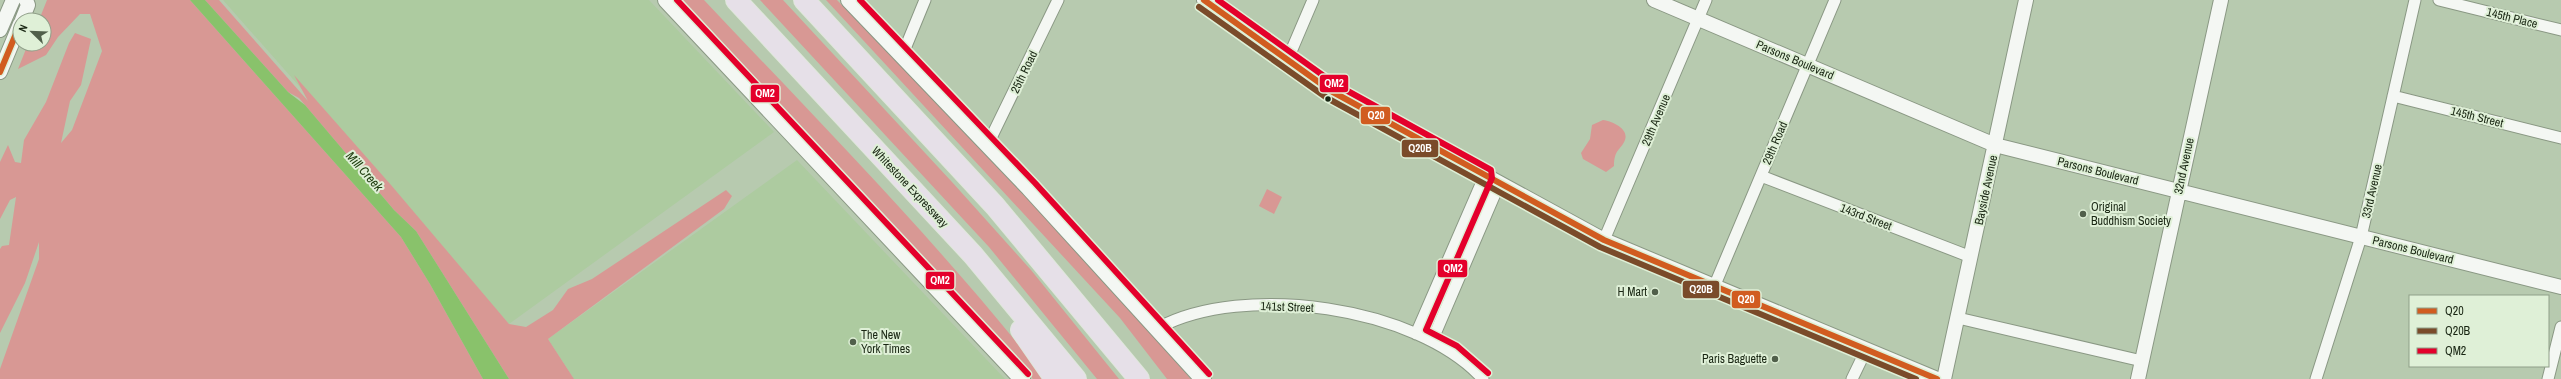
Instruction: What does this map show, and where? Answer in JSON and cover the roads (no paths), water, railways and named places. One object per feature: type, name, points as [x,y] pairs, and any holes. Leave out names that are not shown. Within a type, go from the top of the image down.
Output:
[{"type":"highway","points":[[804,0],[999,210],[1139,379]]},
{"type":"highway","name":"Whitestone Expressway","points":[[740,5],[935,214],[1008,296],[1076,379]]},
{"type":"highway","points":[[935,214],[1055,379]]},
{"type":"main road","points":[[666,0],[1022,379]]},
{"type":"main road","points":[[849,0],[988,144],[1158,328],[1203,379]]},
{"type":"street","points":[[0,30],[13,0]]},
{"type":"street","points":[[25,12],[28,5],[26,0]]},
{"type":"street","points":[[902,56],[925,0]]},
{"type":"street","name":"25th Road","points":[[988,144],[1058,0]]},
{"type":"street","points":[[1204,0],[1331,92],[1500,182],[1604,240],[1937,379]]},
{"type":"street","points":[[1287,61],[1314,0]]},
{"type":"street","name":"Parsons Boulevard","points":[[1654,0],[1995,145],[2561,287]]},
{"type":"street","name":"29th Avenue","points":[[1604,240],[1706,0]]},
{"type":"street","name":"29th Road","points":[[1714,287],[1835,0]]},
{"type":"street","name":"Bayside Avenue","points":[[1944,379],[2026,0]]},
{"type":"street","name":"32nd Avenue","points":[[2138,379],[2221,0]]},
{"type":"street","name":"33rd Avenue","points":[[2316,379],[2361,237],[2415,0]]},
{"type":"street","name":"145th Place","points":[[2439,0],[2561,30]]},
{"type":"street","points":[[0,72],[12,43]]},
{"type":"street","name":"145th Street","points":[[2393,96],[2561,138]]},
{"type":"street","points":[[1416,334],[1485,175]]},
{"type":"street","name":"143rd Street","points":[[1761,176],[1970,257]]},
{"type":"street","points":[[1432,341],[1500,182]]},
{"type":"street","name":"141st Street","points":[[1158,328],[1186,317],[1216,310],[1283,305],[1349,312],[1416,334],[1432,341],[1459,357],[1483,379]]},
{"type":"street","points":[[1958,318],[2142,361]]},
{"type":"street","points":[[2548,379],[2561,327]]},
{"type":"street","points":[[1852,379],[1866,350]]},
{"type":"place","name":"Original Buddhism Society","points":[[2083,214]]},
{"type":"place","name":"H Mart","points":[[1655,292]]},
{"type":"place","name":"The New York Times","points":[[853,342]]},
{"type":"place","name":"Paris Baguette","points":[[1775,359]]},
{"type":"water label","name":"Mill Creek","points":[[365,171]]}]
